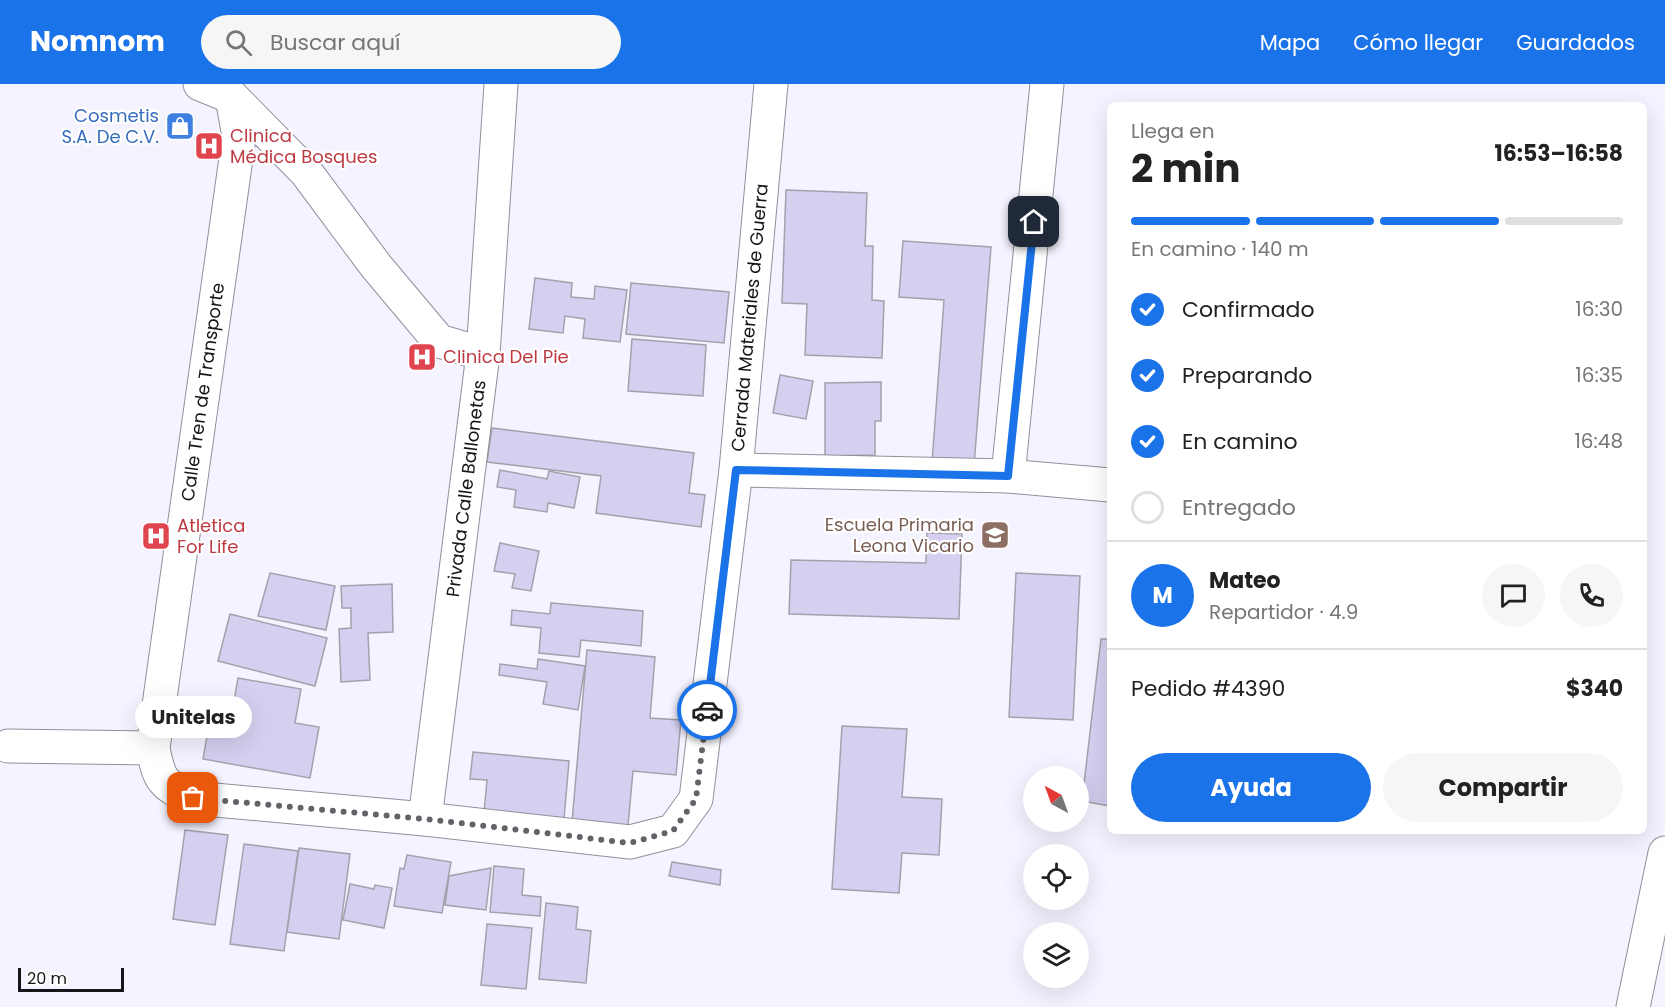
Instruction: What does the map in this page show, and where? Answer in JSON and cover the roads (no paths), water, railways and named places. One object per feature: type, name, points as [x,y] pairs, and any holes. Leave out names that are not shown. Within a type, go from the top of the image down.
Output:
[{"type":"street","points":[[200,84],[232,97],[306,172],[376,266],[439,341],[483,354]]},
{"type":"street","name":"Privada Calle Ballonetas","points":[[425,819],[483,354],[501,84]]},
{"type":"street","name":"Cerrada Materiales de Guerra","points":[[425,819],[630,843],[673,831],[696,799],[736,470],[771,84]]},
{"type":"street","points":[[1008,476],[1047,84]]},
{"type":"street","name":"Calle Tren de Transporte","points":[[232,97],[239,137],[153,748],[157,771],[171,789],[193,798],[425,819]]},
{"type":"street","points":[[736,470],[1008,476],[1107,485]]},
{"type":"street","points":[[8,746],[153,748]]},
{"type":"street","points":[[1633,1007],[1665,853]]},
{"type":"place","name":"Cosmetis S.A. De C.V.","points":[[180,126]]},
{"type":"place","name":"Clinica Médica Bosques","points":[[209,146]]},
{"type":"place","name":"Clinica Del Pie","points":[[422,357]]},
{"type":"place","name":"Escuela Primaria Leona Vicario","points":[[995,535]]},
{"type":"place","name":"Atletica For Life","points":[[156,536]]},
{"type":"place","name":"Unitelas","points":[[193,798]]}]
